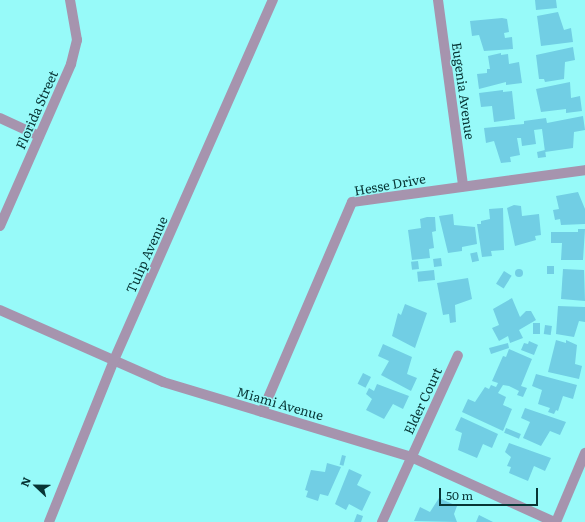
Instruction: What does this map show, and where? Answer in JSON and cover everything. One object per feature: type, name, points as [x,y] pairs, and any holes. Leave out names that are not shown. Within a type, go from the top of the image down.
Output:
[{"type":"street","name":"Florida Street","points":[[0,226],[73,58],[77,40],[70,0]]},
{"type":"street","name":"Tulip Avenue","points":[[50,522],[114,360],[273,0]]},
{"type":"street","name":"Eugenia Avenue","points":[[438,0],[463,186]]},
{"type":"street","points":[[0,118],[40,136]]},
{"type":"street","name":"Hesse Drive","points":[[262,412],[352,202],[585,170]]},
{"type":"street","name":"Miami Avenue","points":[[0,310],[188,391],[411,457],[555,522]]},
{"type":"street","name":"Elder Court","points":[[382,522],[458,355]]},
{"type":"street","points":[[555,522],[585,452]]},
{"type":"building","points":[[535,0],[556,0],[557,8],[536,10]]},
{"type":"building","points":[[558,12],[564,30],[571,28],[573,42],[541,46],[537,16]]},
{"type":"building","points":[[502,18],[507,19],[509,32],[504,33],[505,38],[512,37],[513,49],[484,51],[479,35],[472,36],[470,21]]},
{"type":"building","points":[[573,47],[575,60],[565,62],[564,79],[545,82],[544,79],[539,79],[536,55]]},
{"type":"building","points":[[501,53],[501,55],[508,54],[509,64],[519,62],[522,83],[506,85],[506,82],[479,89],[477,74],[487,73],[487,69],[490,69],[488,56]]},
{"type":"building","points":[[570,82],[571,98],[580,96],[582,111],[566,113],[566,109],[541,112],[536,89]]},
{"type":"building","points":[[503,90],[503,92],[512,91],[515,119],[494,122],[492,106],[481,107],[479,93]]},
{"type":"building","points":[[583,116],[585,130],[574,132],[573,148],[545,152],[542,129],[534,130],[536,144],[522,146],[521,138],[517,138],[520,155],[510,157],[511,162],[501,163],[494,141],[486,143],[484,128],[524,124],[524,121],[546,118],[547,123]]},
{"type":"building","points":[[545,150],[546,157],[538,158],[537,152]]},
{"type":"building","points":[[578,192],[585,209],[585,224],[561,225],[560,219],[555,220],[553,210],[559,209],[556,196]]},
{"type":"building","points":[[514,205],[521,206],[522,216],[539,214],[541,235],[535,236],[536,240],[515,246],[507,208]]},
{"type":"building","points":[[503,208],[504,250],[491,251],[492,256],[482,257],[477,224],[481,224],[481,221],[490,219],[489,209]]},
{"type":"building","points":[[453,214],[454,225],[475,227],[477,244],[462,247],[462,251],[448,253],[439,216]]},
{"type":"building","points":[[435,217],[436,231],[432,232],[434,248],[429,249],[430,258],[412,260],[408,230],[421,228],[420,219]]},
{"type":"building","points":[[578,229],[585,229],[583,260],[561,260],[562,243],[551,243],[551,232],[578,232]]},
{"type":"building","points":[[477,252],[479,261],[472,262],[470,254]]},
{"type":"building","points":[[441,258],[442,266],[434,267],[433,259]]},
{"type":"building","points":[[418,261],[419,269],[412,270],[411,262]]},
{"type":"building","points":[[547,266],[554,266],[554,274],[547,274]]},
{"type":"building","points":[[519,269],[522,270],[522,276],[519,277],[516,276],[515,273],[516,270]]},
{"type":"building","points":[[563,269],[584,270],[585,301],[561,299]]},
{"type":"building","points":[[434,270],[435,280],[418,282],[417,272]]},
{"type":"building","points":[[504,271],[512,276],[504,288],[496,284]]},
{"type":"building","points":[[468,278],[472,299],[455,305],[456,322],[450,323],[449,314],[443,315],[437,283]]},
{"type":"building","points":[[512,298],[520,317],[526,311],[531,311],[536,320],[519,330],[523,338],[510,343],[508,336],[499,341],[492,328],[499,325],[493,309]]},
{"type":"building","points":[[405,304],[427,313],[415,348],[392,336],[398,313],[401,315]]},
{"type":"building","points":[[558,306],[585,307],[585,322],[579,321],[574,337],[556,334]]},
{"type":"building","points":[[533,323],[540,323],[540,334],[533,334]]},
{"type":"building","points":[[545,325],[552,326],[551,335],[544,334]]},
{"type":"building","points":[[556,340],[566,343],[566,340],[577,345],[575,364],[582,366],[579,379],[548,372]]},
{"type":"building","points":[[529,341],[538,345],[534,355],[521,350],[524,343],[528,344]]},
{"type":"building","points":[[508,343],[509,348],[491,354],[489,348]]},
{"type":"building","points":[[383,344],[412,357],[407,374],[417,378],[411,391],[381,375],[389,361],[378,356]]},
{"type":"building","points":[[509,349],[532,359],[521,386],[527,388],[523,397],[517,395],[519,391],[503,385],[498,393],[506,397],[503,405],[512,409],[503,431],[462,412],[468,399],[475,402],[485,387],[489,389],[491,385],[496,387],[498,383],[492,381],[503,356],[506,357]]},
{"type":"building","points":[[363,373],[371,377],[366,388],[358,384]]},
{"type":"building","points":[[536,374],[577,385],[573,399],[563,396],[558,411],[556,410],[554,414],[548,412],[550,408],[538,404],[542,390],[532,386]]},
{"type":"building","points":[[377,384],[409,396],[403,409],[393,404],[384,419],[366,410],[372,399],[366,394],[369,388],[374,391]]},
{"type":"building","points":[[525,408],[566,422],[560,435],[550,431],[541,446],[523,438],[530,422],[521,418]]},
{"type":"building","points":[[461,417],[498,434],[492,448],[483,444],[477,458],[458,450],[462,433],[455,430]]},
{"type":"building","points":[[506,428],[521,434],[519,439],[504,433]]},
{"type":"building","points":[[509,443],[551,458],[545,471],[534,466],[528,481],[509,473],[511,467],[507,466],[511,457],[505,452]]},
{"type":"building","points":[[342,455],[346,456],[343,466],[340,465]]},
{"type":"building","points":[[327,463],[341,467],[328,496],[320,494],[318,501],[306,497],[308,491],[305,490],[311,470],[325,472]]},
{"type":"building","points":[[349,469],[362,475],[357,485],[371,492],[362,511],[349,504],[346,510],[335,504]]},
{"type":"building","points":[[439,498],[457,506],[454,514],[457,522],[414,521],[420,507],[430,512]]},
{"type":"building","points":[[357,514],[363,516],[361,522],[354,522]]},
{"type":"building","points":[[479,515],[493,522],[476,522]]}]
